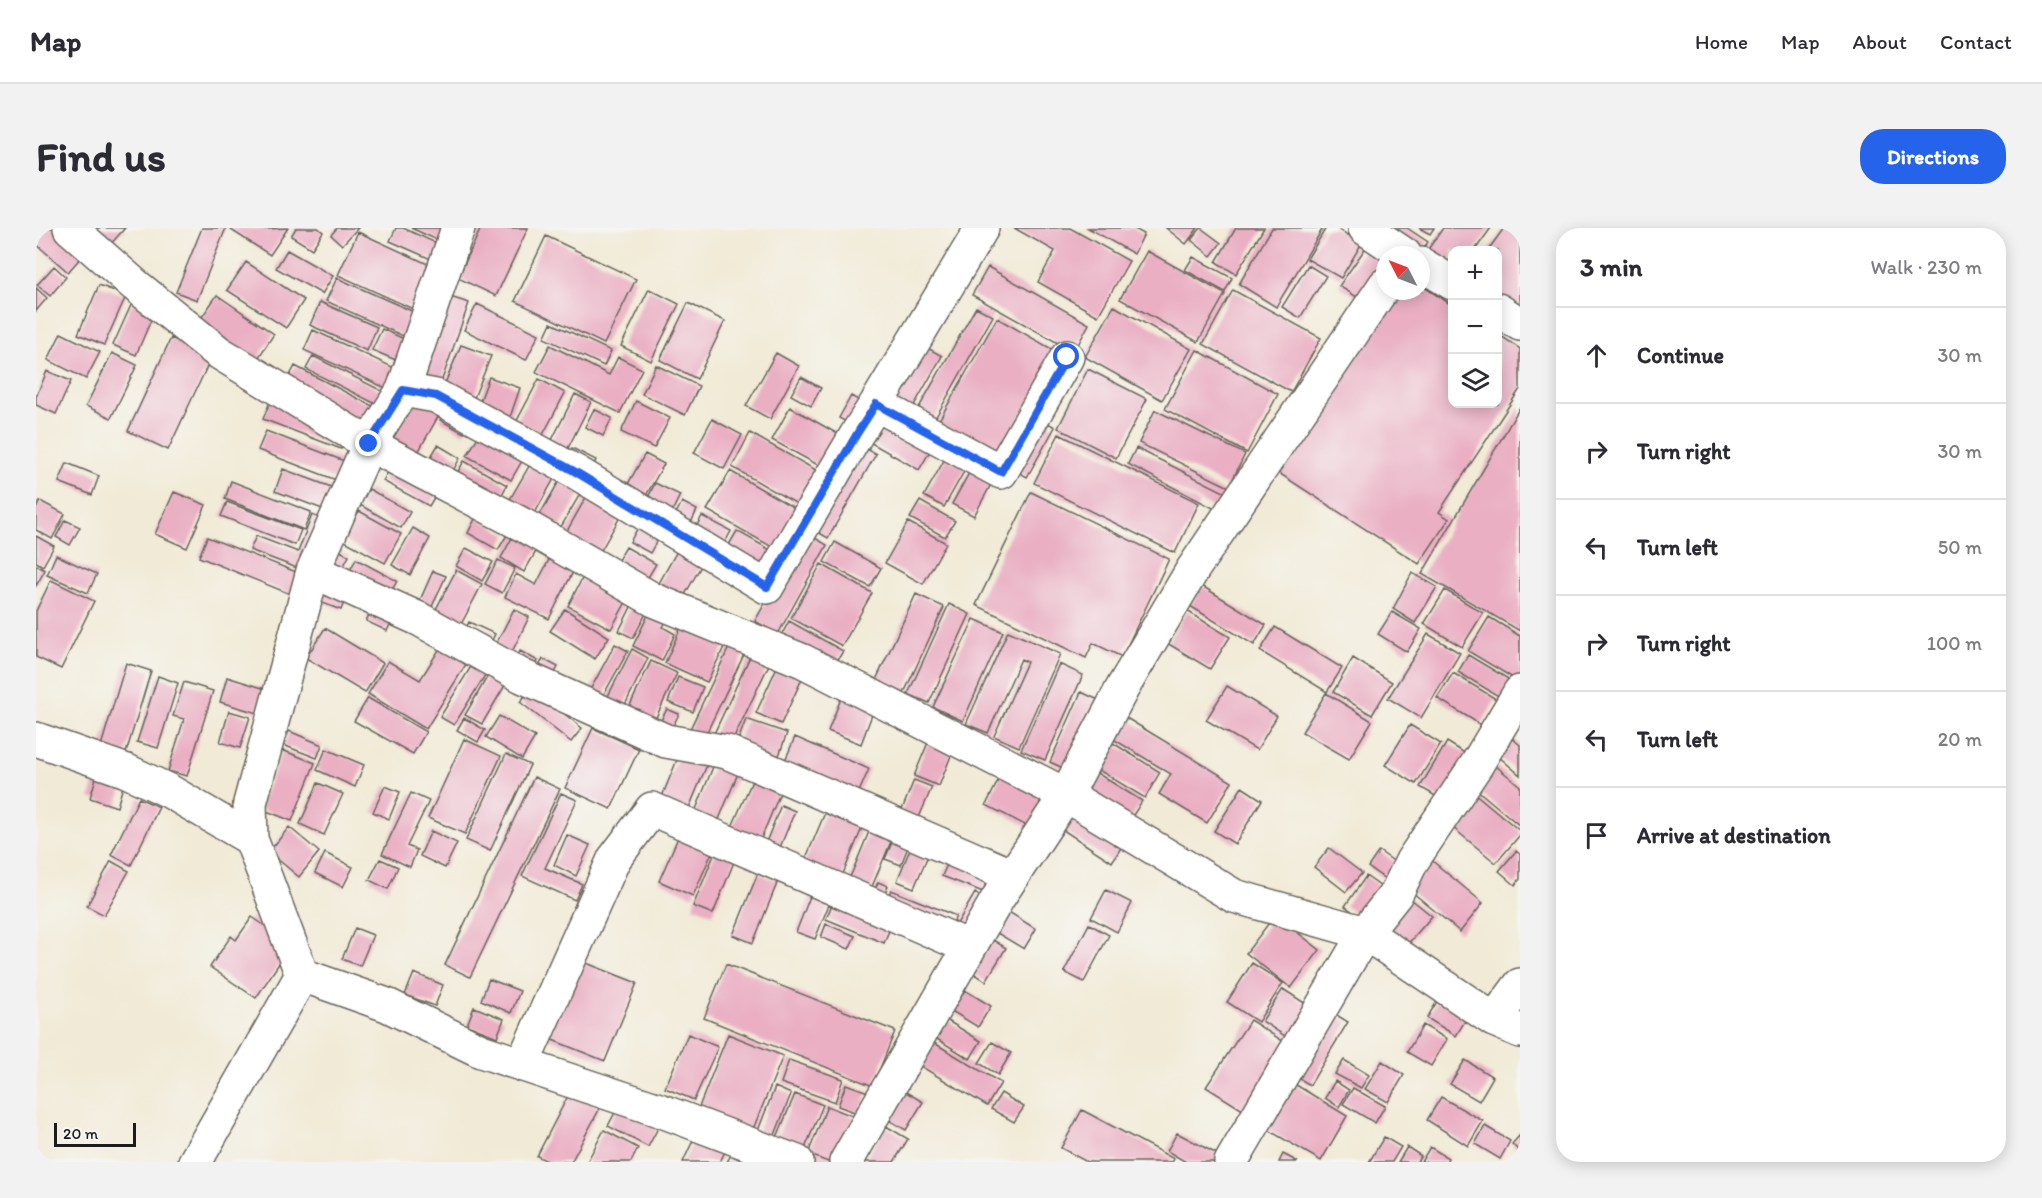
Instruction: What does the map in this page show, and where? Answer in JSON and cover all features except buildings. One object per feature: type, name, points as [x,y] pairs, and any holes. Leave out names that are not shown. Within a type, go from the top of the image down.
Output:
[{"type":"street","points":[[70,228],[135,285],[218,352],[369,444],[525,526],[654,600],[803,661],[1066,795],[1234,896],[1365,933],[1507,1026],[1520,985]]},
{"type":"street","points":[[458,228],[403,390],[369,444],[313,571],[250,803],[250,839],[302,975],[387,1005],[481,1051],[662,1111],[797,1162]]},
{"type":"street","points":[[403,390],[436,396],[446,401],[574,471],[767,587],[982,228]]},
{"type":"street","points":[[1365,228],[1392,246]]},
{"type":"street","points":[[1430,270],[1448,281]]},
{"type":"street","points":[[846,1162],[969,947],[1066,795],[1123,687],[1193,569],[1376,298]]},
{"type":"street","points":[[1502,313],[1520,324]]},
{"type":"street","points":[[876,404],[1001,472],[1067,357]]},
{"type":"street","points":[[313,571],[419,619],[522,676],[666,741],[727,752],[1013,876]]},
{"type":"street","points":[[1231,1162],[1365,933],[1395,894],[1412,861],[1477,764],[1520,692]]},
{"type":"street","points":[[36,739],[127,771],[169,791],[250,839]]},
{"type":"street","points":[[522,1065],[614,859],[652,809],[969,947]]},
{"type":"street","points":[[195,1162],[302,975]]},
{"type":"route","points":[[369,444],[403,390],[436,396],[574,471],[767,587],[876,404],[1001,472],[1067,357]]}]
